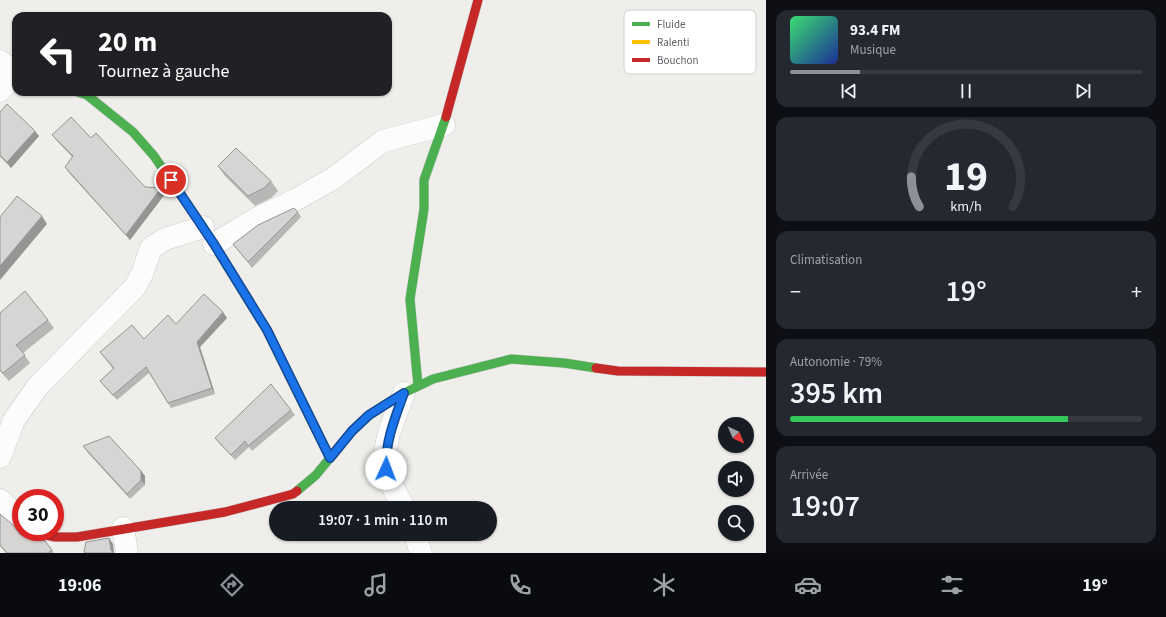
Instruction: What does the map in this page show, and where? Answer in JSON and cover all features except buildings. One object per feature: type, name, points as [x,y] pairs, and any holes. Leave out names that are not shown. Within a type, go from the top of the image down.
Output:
[{"type":"street","points":[[401,501],[386,469],[385,455],[390,433],[411,390],[410,299],[424,209],[424,180],[444,125],[478,0]]},
{"type":"street","points":[[0,91],[10,69]]},
{"type":"street","points":[[87,96],[133,132],[154,156],[209,236],[267,330],[330,458]]},
{"type":"street","points":[[0,457],[14,420],[38,386],[135,287],[142,274],[151,248],[165,239],[209,236],[256,219],[295,200],[334,178],[383,141],[444,125]]},
{"type":"street","points":[[64,537],[77,537],[123,528],[225,512],[260,505],[293,494],[316,475],[352,431],[369,415],[433,379],[511,359],[564,363],[618,371],[766,372]]},
{"type":"street","points":[[0,500],[12,511]]},
{"type":"street","points":[[123,528],[128,553]]},
{"type":"street","points":[[417,541],[421,553]]},
{"type":"traffic: fast","points":[[88,96],[133,132],[154,156],[203,227],[267,330],[289,375]]},
{"type":"traffic: fast","points":[[418,386],[410,299],[424,209],[424,180],[446,117]]},
{"type":"traffic: fast","points":[[297,491],[316,475],[352,431],[369,415],[404,393],[433,379],[511,359],[564,363],[596,368]]},
{"type":"traffic: slow","points":[[289,375],[330,458]]},
{"type":"traffic: jam","points":[[446,117],[478,0]]},
{"type":"traffic: jam","points":[[596,368],[618,371],[766,372]]},
{"type":"traffic: jam","points":[[64,537],[77,537],[225,512],[293,494],[297,491]]},
{"type":"route","points":[[171,180],[214,244],[267,330],[330,458],[352,431],[369,415],[404,393],[390,433],[385,455],[386,469]]}]
